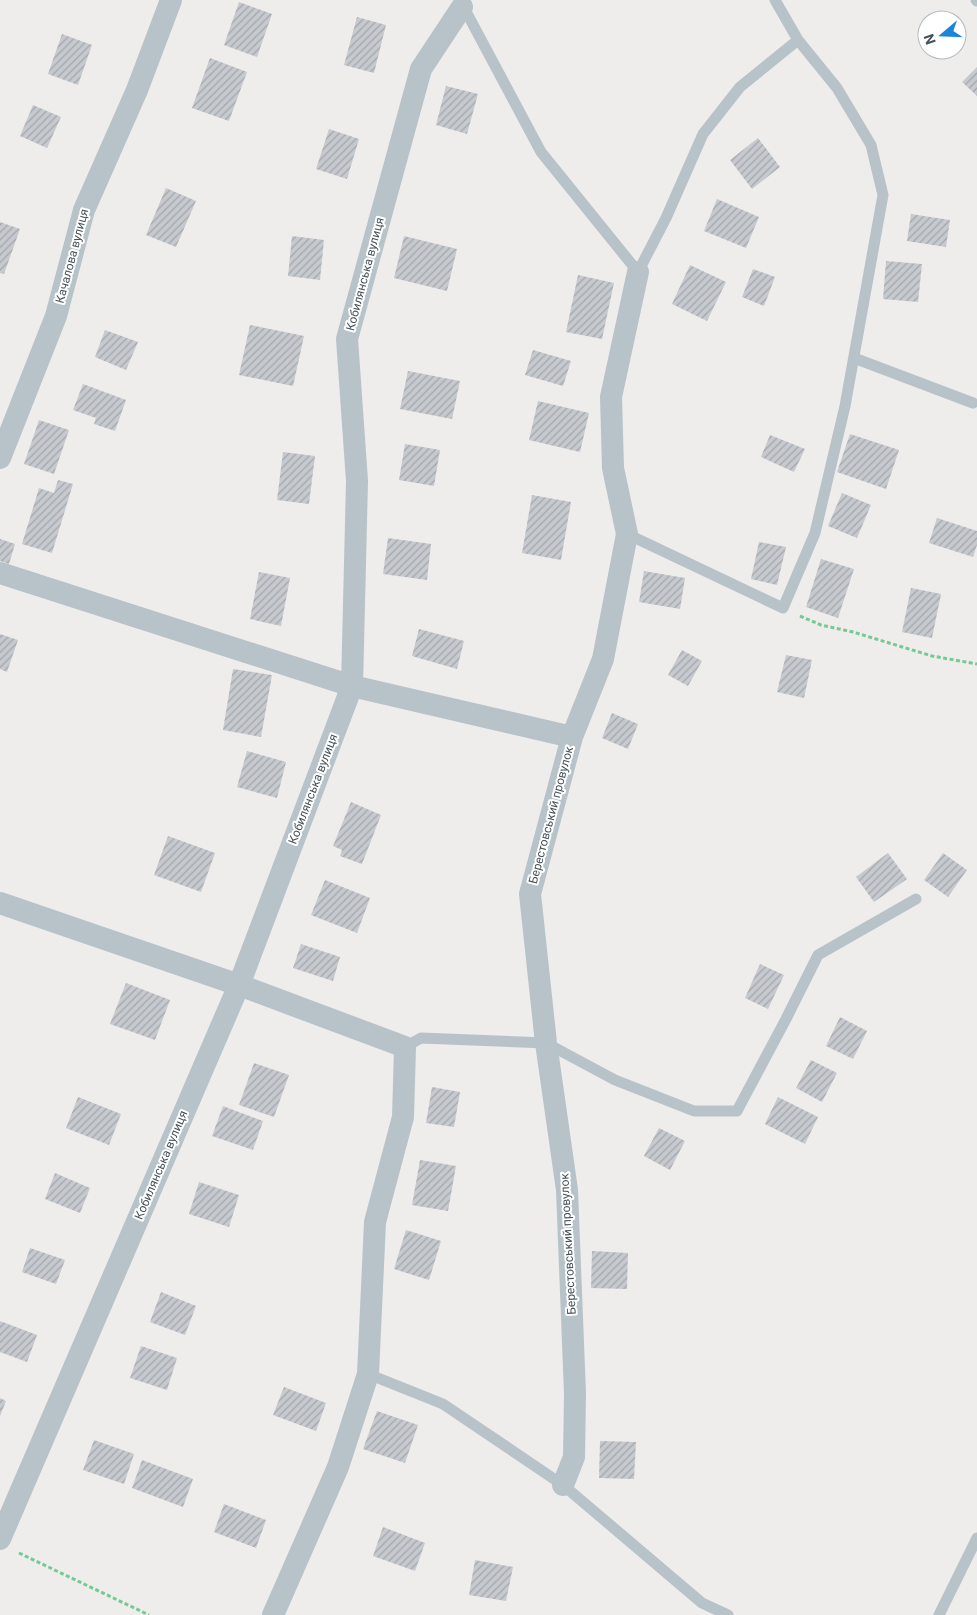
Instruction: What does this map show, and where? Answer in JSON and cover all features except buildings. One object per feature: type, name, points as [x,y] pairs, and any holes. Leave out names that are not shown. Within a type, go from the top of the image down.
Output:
[{"type":"street","name":"Качалова вулиця","points":[[0,458],[56,316],[84,210],[138,90],[171,0]]},
{"type":"street","name":"Кобилянська вулиця","points":[[0,1539],[239,984],[352,686],[357,481],[347,339],[421,69],[462,3]]},
{"type":"street","name":"Берестовський провулок","points":[[563,1485],[574,1457],[575,1394],[567,1190],[546,1043],[530,894],[572,737],[603,659],[627,534],[613,468],[611,397],[638,272]]},
{"type":"street","points":[[0,574],[352,686],[572,737]]},
{"type":"street","points":[[0,903],[239,984],[405,1047],[403,1117],[375,1222],[368,1374],[338,1467],[273,1615]]},
{"type":"lane","points":[[627,534],[784,608],[815,533],[845,406],[883,196],[871,145],[837,88],[798,40],[775,0]]},
{"type":"lane","points":[[462,3],[541,152],[638,272],[666,218],[703,134],[740,87],[798,40]]},
{"type":"lane","points":[[854,358],[974,403]]},
{"type":"lane","points":[[405,1047],[421,1038],[546,1043],[615,1080],[694,1111],[737,1111],[818,955],[916,899]]},
{"type":"lane","points":[[368,1374],[443,1404],[563,1485],[702,1603],[728,1615]]},
{"type":"lane","points":[[939,1615],[977,1538]]},
{"type":"path","points":[[784,608],[821,625],[853,632],[932,656],[977,664]]},
{"type":"path","points":[[18,1553],[149,1615]]}]
